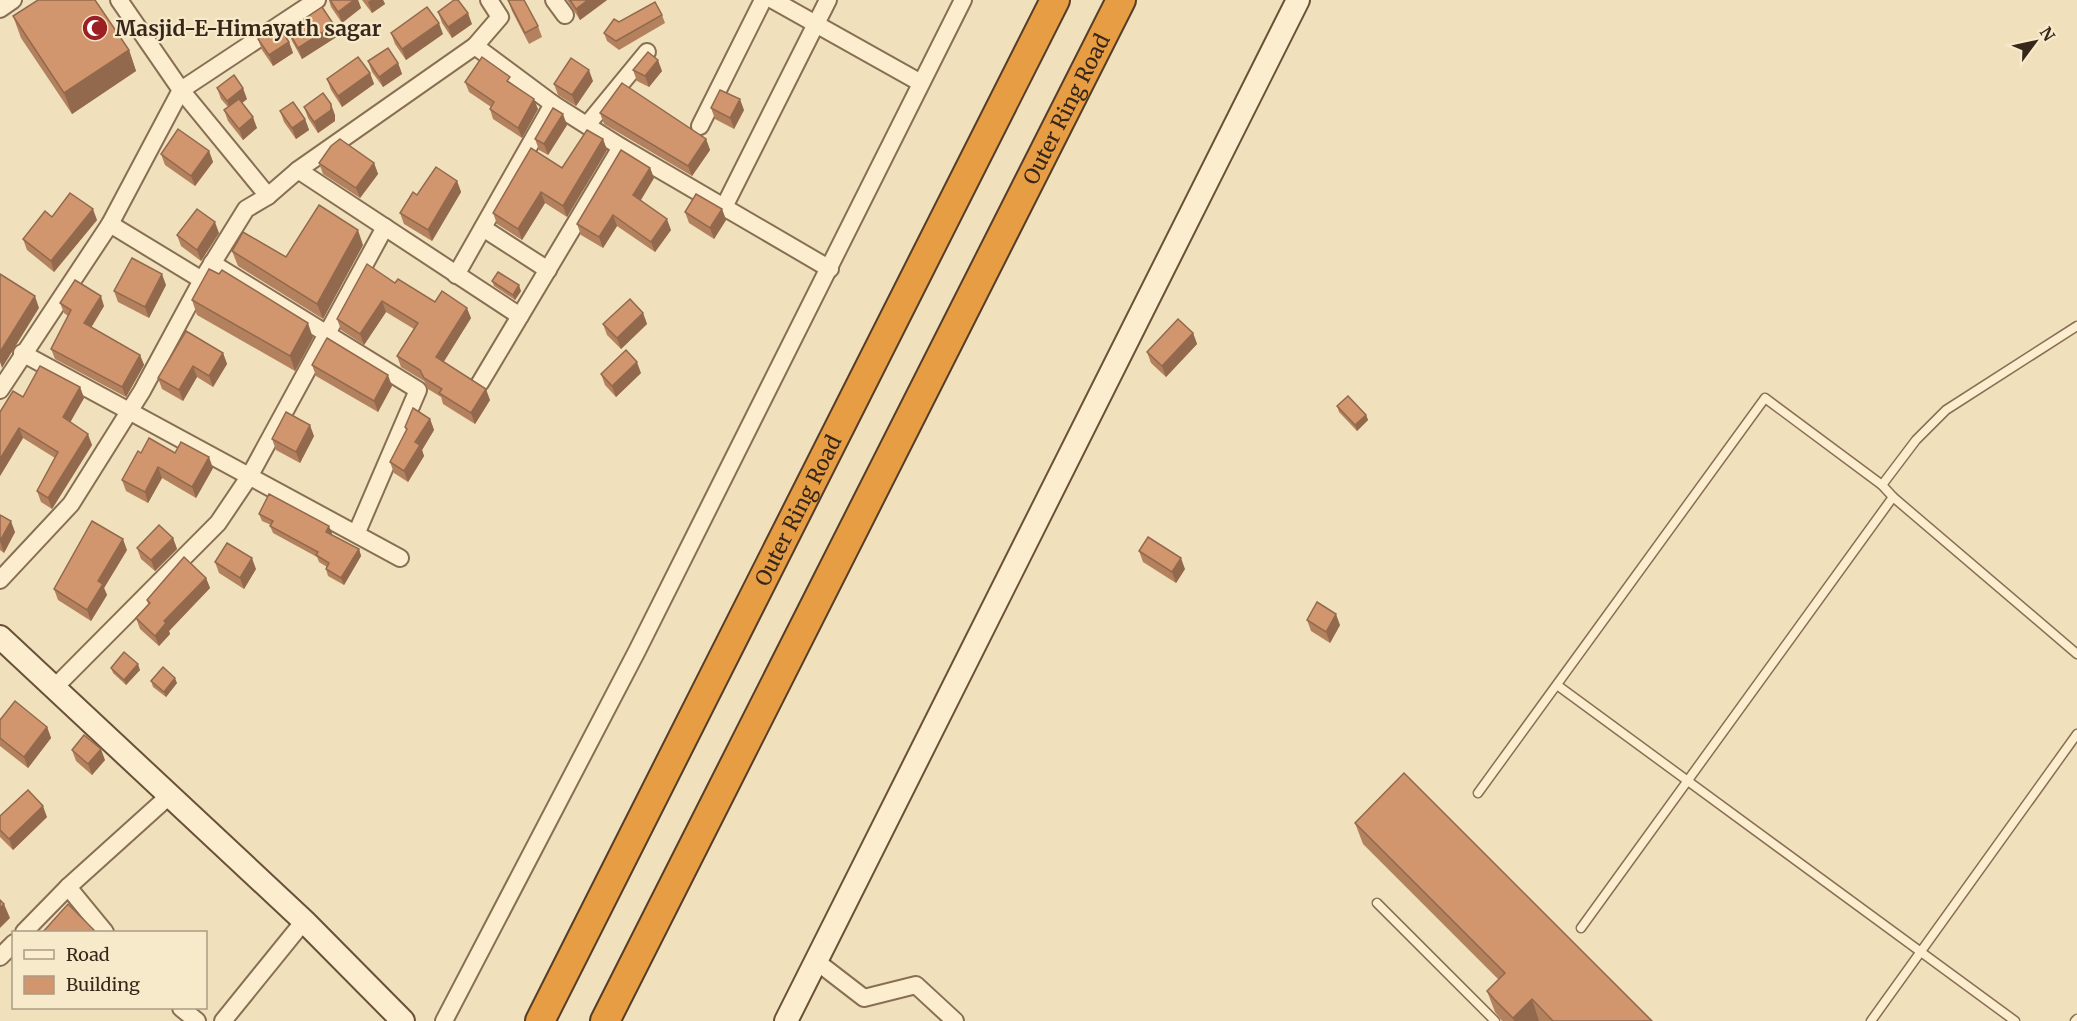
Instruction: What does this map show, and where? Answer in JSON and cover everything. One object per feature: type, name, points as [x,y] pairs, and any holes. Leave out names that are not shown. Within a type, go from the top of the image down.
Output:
[{"type":"highway","name":"Outer Ring Road","points":[[540,1021],[1055,0]]},
{"type":"highway","name":"Outer Ring Road","points":[[605,1021],[1120,0]]},
{"type":"main road","points":[[789,1020],[816,961],[1298,0]]},
{"type":"main road","points":[[1,643],[54,688],[170,795],[304,921],[403,1021]]},
{"type":"street","points":[[0,9],[13,0]]},
{"type":"street","points":[[119,0],[182,90],[268,196]]},
{"type":"street","points":[[0,390],[22,353],[110,224],[182,90],[317,0]]},
{"type":"street","points":[[0,580],[70,504],[129,411],[202,280],[246,210],[268,196],[298,170],[475,46],[500,17],[489,0]]},
{"type":"street","points":[[554,0],[565,15]]},
{"type":"street","points":[[700,126],[763,0]]},
{"type":"street","points":[[773,0],[921,83]]},
{"type":"street","points":[[724,207],[828,0]]},
{"type":"street","points":[[444,1021],[637,651],[963,0]]},
{"type":"street","points":[[475,46],[553,104],[621,147],[830,269]]},
{"type":"street","points":[[587,125],[647,52]]},
{"type":"street","points":[[456,275],[553,104]]},
{"type":"street","points":[[480,383],[621,147]]},
{"type":"street","points":[[298,170],[520,316]]},
{"type":"street","points":[[110,224],[202,280]]},
{"type":"street","points":[[54,688],[218,523],[249,477],[385,227]]},
{"type":"street","points":[[483,228],[548,270]]},
{"type":"street","points":[[212,263],[328,332],[418,390],[357,532]]},
{"type":"street","points":[[22,353],[249,477],[357,532],[400,558]]},
{"type":"street","points":[[26,931],[68,887],[170,795]]},
{"type":"street","points":[[68,887],[103,931]]},
{"type":"street","points":[[223,1021],[304,921]]},
{"type":"street","points":[[0,957],[12,945]]},
{"type":"street","points":[[816,961],[864,998],[916,985],[955,1021]]},
{"type":"street","points":[[182,1009],[197,1021]]},
{"type":"lane","points":[[1882,485],[1916,440],[1946,410],[2077,326]]},
{"type":"lane","points":[[1478,793],[1765,398],[1882,485],[1893,497],[2077,654]]},
{"type":"lane","points":[[1581,928],[1893,497]]},
{"type":"lane","points":[[1557,685],[2015,1021]]},
{"type":"lane","points":[[1871,1021],[2077,734]]},
{"type":"lane","points":[[1377,903],[1495,1021]]},
{"type":"building","points":[[38,0],[95,0],[129,50],[64,93],[13,16]]},
{"type":"building","points":[[330,0],[354,0],[338,12]]},
{"type":"building","points":[[454,0],[458,0],[468,13],[448,27],[438,12]]},
{"type":"building","points":[[508,0],[524,0],[538,26],[525,33]]},
{"type":"building","points":[[570,0],[588,0],[576,9]]},
{"type":"building","points":[[655,2],[662,15],[616,41],[604,33],[614,19],[619,22]]},
{"type":"building","points":[[322,7],[334,25],[298,48],[288,30]]},
{"type":"building","points":[[427,7],[439,23],[402,49],[391,33]]},
{"type":"building","points":[[279,27],[289,42],[269,55],[258,39]]},
{"type":"building","points":[[388,48],[398,63],[379,77],[368,61]]},
{"type":"building","points":[[648,52],[658,60],[645,76],[633,70]]},
{"type":"building","points":[[358,57],[370,73],[338,96],[327,79]]},
{"type":"building","points":[[482,57],[510,77],[507,81],[534,99],[518,128],[490,109],[494,102],[465,82]]},
{"type":"building","points":[[571,58],[589,70],[572,95],[554,84]]},
{"type":"building","points":[[234,75],[243,88],[227,101],[217,88]]},
{"type":"building","points":[[622,83],[706,139],[688,166],[600,113]]},
{"type":"building","points":[[720,90],[740,99],[730,118],[711,108]]},
{"type":"building","points":[[323,93],[331,104],[331,110],[314,122],[304,107]]},
{"type":"building","points":[[239,99],[253,117],[239,129],[224,110]]},
{"type":"building","points":[[293,102],[305,119],[292,128],[280,111]]},
{"type":"building","points":[[553,108],[563,114],[544,144],[535,139]]},
{"type":"building","points":[[178,129],[209,151],[191,176],[161,154]]},
{"type":"building","points":[[587,130],[603,139],[563,206],[541,192],[518,229],[493,213],[531,148],[562,168]]},
{"type":"building","points":[[340,139],[374,163],[356,188],[319,163],[331,146]]},
{"type":"building","points":[[621,150],[650,168],[633,195],[667,219],[651,242],[613,215],[599,237],[577,224]]},
{"type":"building","points":[[436,167],[457,181],[428,230],[400,213],[413,192],[417,195]]},
{"type":"building","points":[[70,193],[93,209],[51,261],[23,239],[45,211],[52,217]]},
{"type":"building","points":[[696,194],[722,209],[710,228],[685,212]]},
{"type":"building","points":[[319,205],[358,230],[317,304],[232,251],[243,232],[286,257]]},
{"type":"building","points":[[197,209],[215,222],[197,250],[177,235]]},
{"type":"building","points":[[132,258],[162,274],[145,307],[114,291]]},
{"type":"building","points":[[367,264],[395,283],[398,279],[435,302],[442,291],[467,308],[436,357],[486,389],[471,413],[439,393],[442,389],[424,378],[420,370],[397,356],[418,323],[382,301],[360,334],[337,319]]},
{"type":"building","points":[[209,269],[219,274],[222,270],[308,323],[290,356],[192,300]]},
{"type":"building","points":[[498,272],[519,285],[513,295],[492,281]]},
{"type":"building","points":[[0,274],[35,296],[0,352]]},
{"type":"building","points":[[75,280],[101,296],[84,323],[140,355],[122,387],[51,349],[71,310],[60,303]]},
{"type":"building","points":[[630,299],[643,313],[617,338],[603,324]]},
{"type":"building","points":[[1178,319],[1193,333],[1162,366],[1147,352]]},
{"type":"building","points":[[186,331],[223,353],[209,376],[193,366],[179,390],[158,378]]},
{"type":"building","points":[[327,338],[388,375],[374,401],[312,365]]},
{"type":"building","points":[[626,350],[637,362],[612,386],[601,374]]},
{"type":"building","points":[[40,366],[80,387],[63,417],[88,434],[48,498],[37,491],[58,452],[19,428],[0,459],[0,412],[13,391],[23,397]]},
{"type":"building","points":[[1348,396],[1366,415],[1355,425],[1337,406]]},
{"type":"building","points":[[413,408],[430,419],[415,442],[420,445],[404,471],[390,462],[407,429],[405,427]]},
{"type":"building","points":[[286,412],[310,425],[296,452],[272,439]]},
{"type":"building","points":[[149,438],[175,453],[181,442],[209,457],[192,487],[158,467],[145,492],[122,480],[138,451],[141,453]]},
{"type":"building","points":[[269,494],[329,526],[326,532],[359,549],[341,578],[326,569],[329,563],[316,555],[318,552],[270,526],[273,521],[259,514]]},
{"type":"building","points":[[0,515],[11,521],[0,541]]},
{"type":"building","points":[[92,521],[123,539],[98,581],[103,584],[87,610],[54,589]]},
{"type":"building","points":[[159,525],[173,538],[151,560],[137,548]]},
{"type":"building","points":[[1148,537],[1181,558],[1172,572],[1139,551]]},
{"type":"building","points":[[227,543],[252,558],[240,578],[215,562]]},
{"type":"building","points":[[184,557],[206,578],[164,621],[166,623],[155,636],[136,618],[150,603],[147,600]]},
{"type":"building","points":[[1317,602],[1336,614],[1326,632],[1307,620]]},
{"type":"building","points":[[124,652],[138,664],[124,680],[111,668]]},
{"type":"building","points":[[163,667],[175,678],[164,692],[151,681]]},
{"type":"building","points":[[15,701],[47,727],[24,757],[0,738],[0,720]]},
{"type":"building","points":[[84,735],[101,749],[88,764],[72,750]]},
{"type":"building","points":[[1404,773],[1652,1021],[1553,1021],[1532,999],[1513,1018],[1494,999],[1487,991],[1505,973],[1355,823]]},
{"type":"building","points":[[28,790],[43,806],[9,839],[0,830],[0,816]]},
{"type":"building","points":[[68,904],[94,930],[93,931],[44,931]]},
{"type":"place","name":"Masjid-E-Himayath sagar","points":[[95,28]]}]
